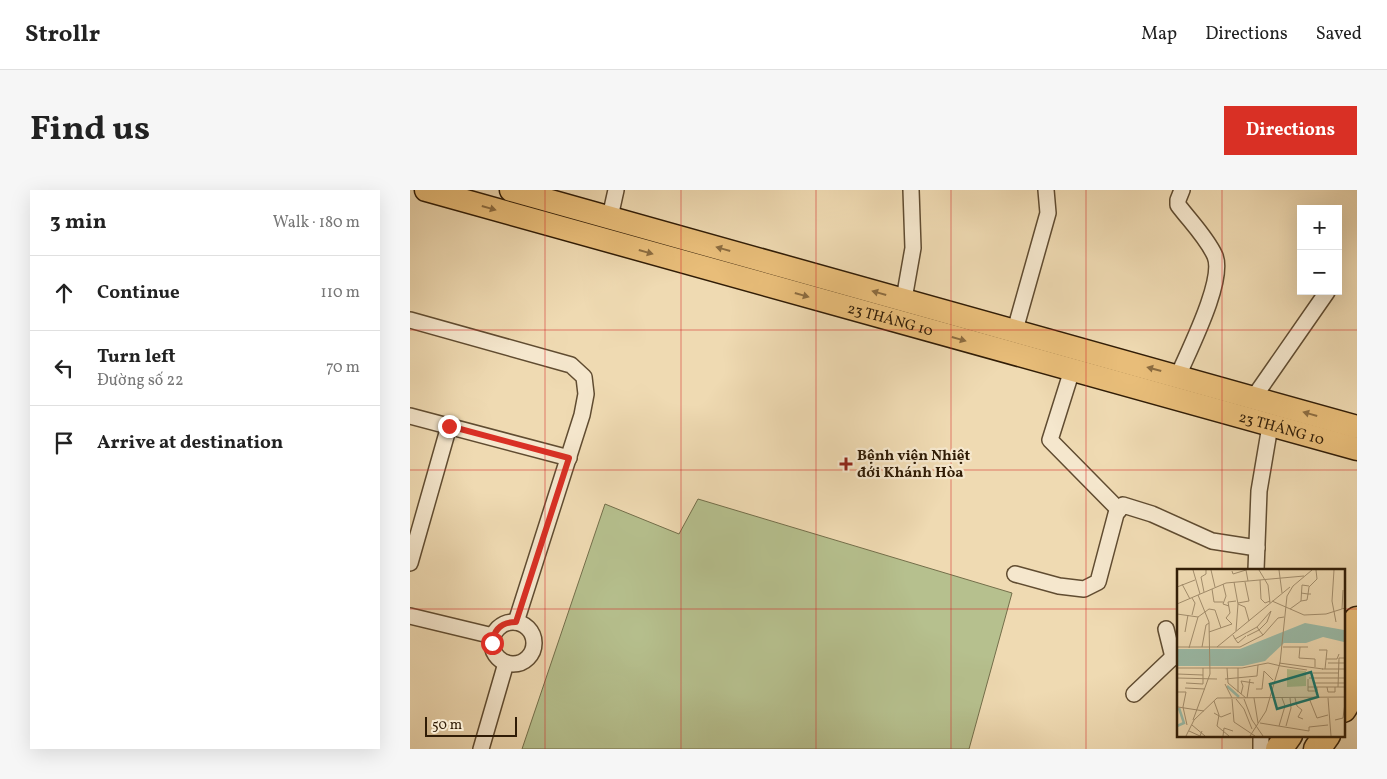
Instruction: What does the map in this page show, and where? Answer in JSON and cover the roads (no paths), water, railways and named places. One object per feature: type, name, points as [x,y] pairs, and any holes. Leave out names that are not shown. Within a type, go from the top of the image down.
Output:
[{"type":"highway","points":[[1344,642],[1357,620]]},
{"type":"highway","points":[[1344,676],[1357,653]]},
{"type":"highway","points":[[1344,707],[1357,686]]},
{"type":"highway","points":[[1279,749],[1288,736]]},
{"type":"highway","points":[[1299,749],[1307,736]]},
{"type":"highway","points":[[1317,749],[1326,736]]},
{"type":"main road","name":"23 THÁNG 10","points":[[426,190],[1357,449]]},
{"type":"main road","name":"23 THÁNG 10","points":[[511,190],[1357,427]]},
{"type":"street","points":[[610,217],[616,190]]},
{"type":"street","points":[[904,299],[913,248],[911,190]]},
{"type":"street","points":[[1015,330],[1048,213],[1046,190]]},
{"type":"street","points":[[1178,376],[1202,321],[1218,272],[1214,254],[1178,205],[1182,190]]},
{"type":"street","points":[[1254,397],[1325,295]]},
{"type":"street","points":[[410,320],[571,365],[584,377],[586,394],[569,458],[516,622]]},
{"type":"street","points":[[1072,370],[1050,440],[1119,510]]},
{"type":"street","points":[[410,416],[569,458]]},
{"type":"street","points":[[410,564],[416,516],[449,426]]},
{"type":"street","points":[[1256,569],[1259,490],[1270,426]]},
{"type":"street","points":[[1015,574],[1059,586],[1084,590],[1098,582],[1116,514],[1123,505],[1152,514],[1212,541],[1257,548]]},
{"type":"street","points":[[410,616],[493,636]]},
{"type":"street","points":[[516,622],[529,628],[533,634],[534,648],[531,654],[520,663],[506,663],[496,655],[493,649],[493,636],[502,625],[516,622]]},
{"type":"street","points":[[1134,694],[1176,657],[1166,629]]},
{"type":"street","points":[[481,749],[506,663]]},
{"type":"street","points":[[1260,736],[1262,749]]},
{"type":"place","name":"Bệnh viện Nhiệt đới Khánh Hòa","points":[[846,464]]}]
